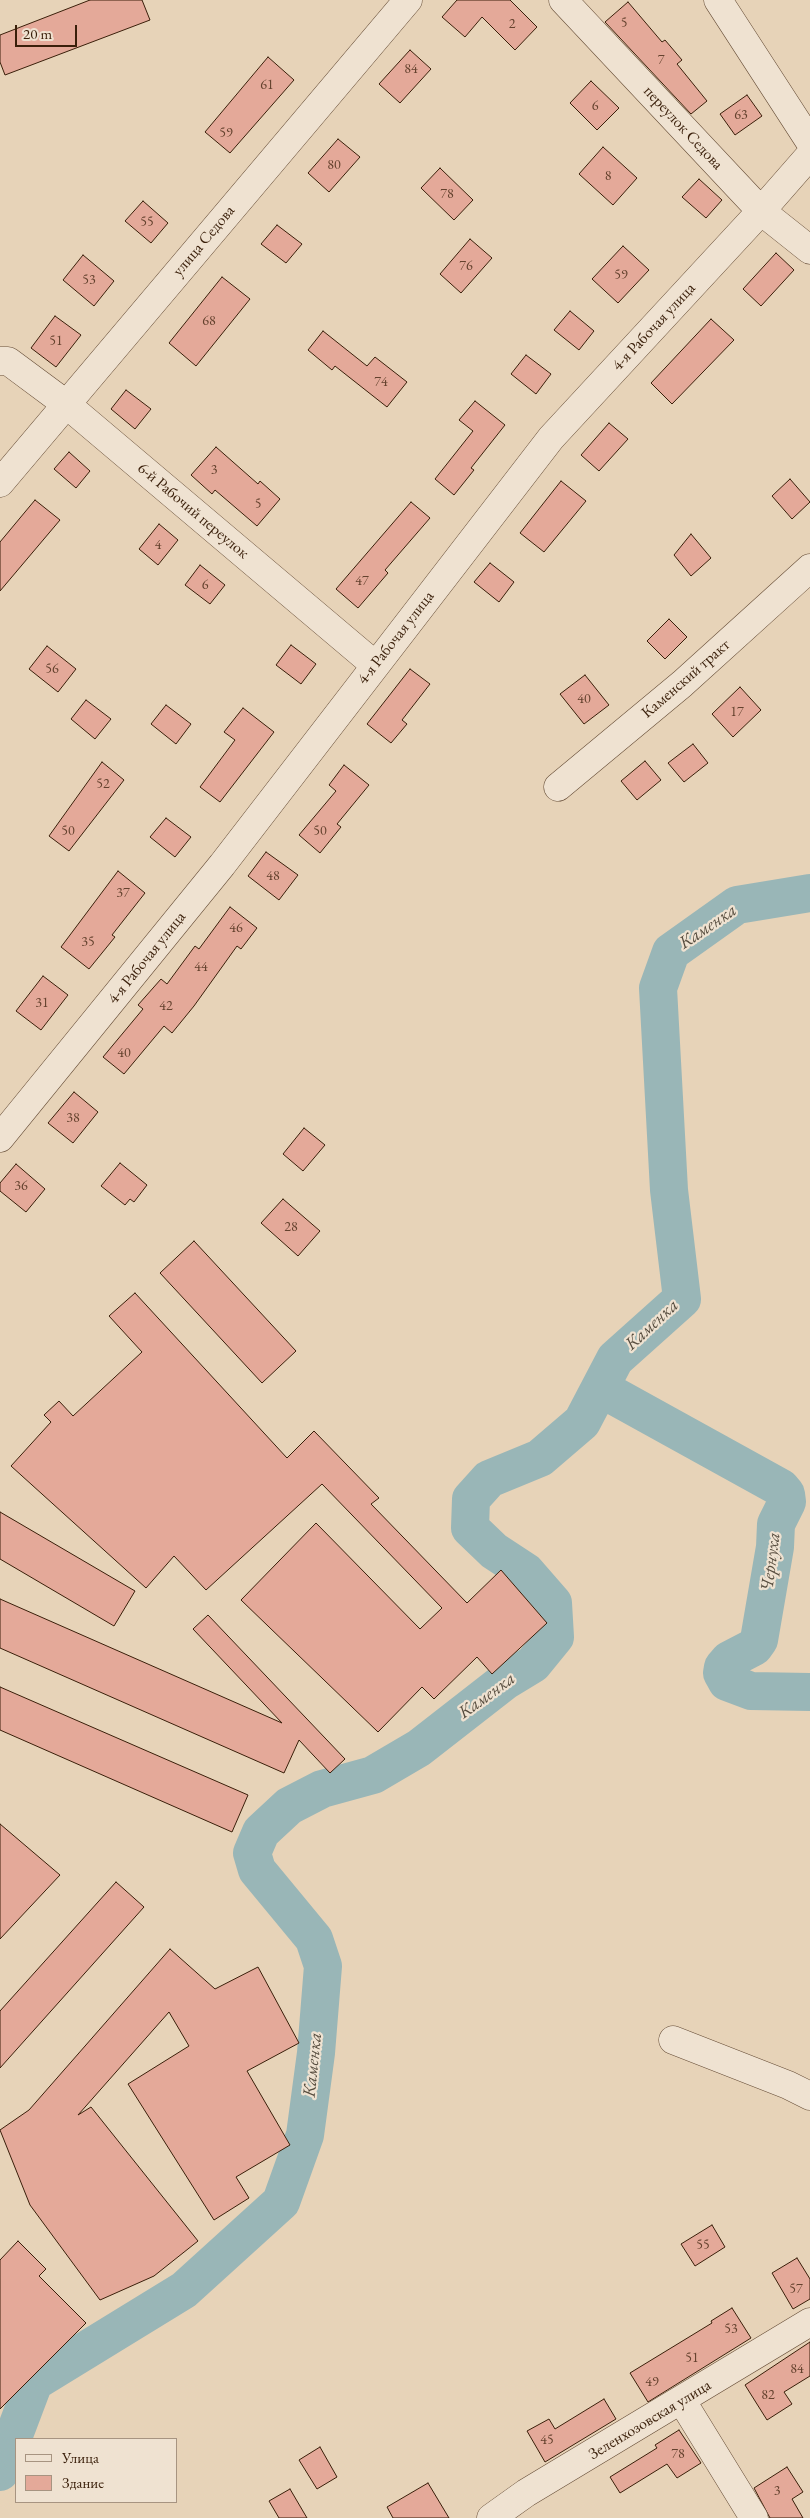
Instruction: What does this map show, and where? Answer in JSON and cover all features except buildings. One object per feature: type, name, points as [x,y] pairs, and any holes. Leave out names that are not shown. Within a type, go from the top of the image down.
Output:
[{"type":"street","name":"улица Седова","points":[[0,483],[408,0]]},
{"type":"street","name":"переулок Седова","points":[[563,0],[761,211],[810,250]]},
{"type":"street","points":[[718,0],[810,142]]},
{"type":"street","name":"4-я Рабочая улица","points":[[3,1130],[222,866],[551,438],[761,211],[810,154]]},
{"type":"street","name":"6-й Рабочий переулок","points":[[4,361],[66,404],[375,665]]},
{"type":"street","name":"Каменский тракт","points":[[558,787],[682,684],[810,568]]},
{"type":"street","points":[[673,2040],[788,2085],[810,2096]]},
{"type":"street","name":"Зеленхозовская улица","points":[[491,2518],[529,2506],[682,2401],[810,2322]]},
{"type":"street","points":[[682,2401],[754,2518]]},
{"type":"waterway","name":"Каменка","points":[[0,2472],[34,2382],[184,2290],[281,2202],[305,2135],[316,2053],[323,1966],[314,1939],[257,1870],[252,1853],[261,1832],[289,1806],[322,1789],[373,1775],[419,1748],[505,1681],[533,1664],[555,1637],[553,1603],[526,1572],[494,1551],[470,1528],[471,1499],[489,1479],[540,1458],[582,1422],[615,1359],[682,1299],[669,1190],[658,988],[671,952],[737,905],[810,893]]},
{"type":"waterway","name":"Чернуха","points":[[600,1388],[781,1488],[786,1494],[787,1502],[776,1524],[775,1547],[759,1640],[754,1647],[729,1660],[723,1667],[722,1673],[727,1682],[751,1691],[810,1692]]}]
